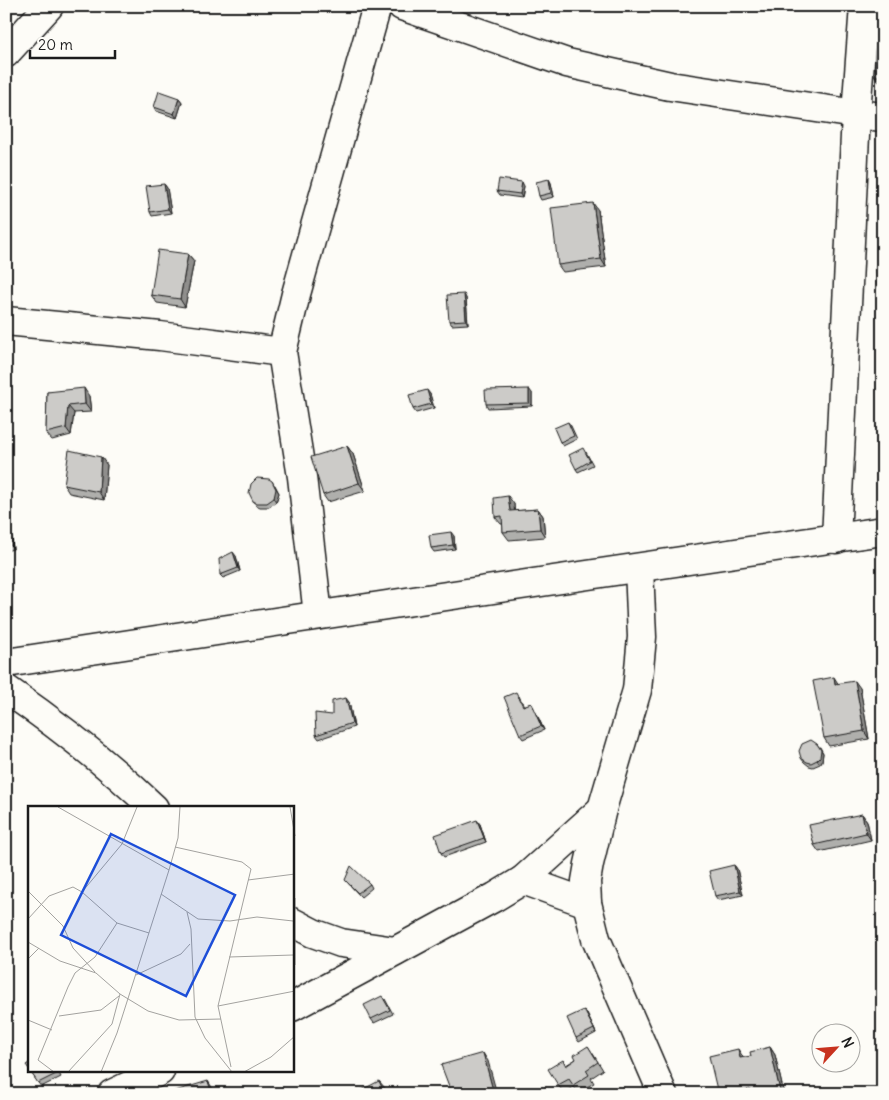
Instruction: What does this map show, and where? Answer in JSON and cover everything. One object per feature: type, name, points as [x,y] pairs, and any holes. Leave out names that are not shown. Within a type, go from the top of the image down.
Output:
[{"type":"street","points":[[6,53],[49,6]]},
{"type":"street","points":[[318,615],[302,477],[282,352],[377,6]]},
{"type":"street","points":[[402,6],[567,63],[670,86],[883,117]]},
{"type":"street","points":[[836,539],[856,114],[864,6]]},
{"type":"street","points":[[6,321],[160,336],[282,352]]},
{"type":"street","points":[[6,663],[883,531]]},
{"type":"street","points":[[639,568],[642,637],[637,690],[602,809],[589,864],[586,881],[587,904],[596,939],[663,1094]]},
{"type":"street","points":[[6,688],[54,722],[132,786],[152,806]]},
{"type":"street","points":[[294,1006],[523,880],[602,809]]},
{"type":"street","points":[[523,880],[587,904]]},
{"type":"street","points":[[294,923],[312,933],[341,943],[395,951]]},
{"type":"street","points":[[112,1094],[158,1072]]},
{"type":"building","points":[[878,22],[883,22],[883,76],[875,76]]},
{"type":"building","points":[[159,91],[179,98],[174,114],[154,107]]},
{"type":"building","points":[[499,179],[522,182],[520,194],[497,191]]},
{"type":"building","points":[[549,179],[551,193],[539,196],[536,182]]},
{"type":"building","points":[[164,184],[168,209],[150,212],[146,186]]},
{"type":"building","points":[[593,203],[601,259],[558,265],[551,208]]},
{"type":"building","points":[[880,246],[883,246],[883,301],[882,285],[877,285],[876,266],[881,266]]},
{"type":"building","points":[[158,250],[188,254],[180,299],[151,295]]},
{"type":"building","points":[[464,294],[466,320],[449,321],[447,295]]},
{"type":"building","points":[[84,388],[85,404],[68,406],[66,428],[46,433],[47,392]]},
{"type":"building","points":[[529,389],[529,403],[486,404],[485,390]]},
{"type":"building","points":[[427,390],[431,404],[413,409],[409,395]]},
{"type":"building","points":[[568,422],[574,436],[560,442],[554,428]]},
{"type":"building","points":[[347,446],[359,483],[323,495],[311,457]]},
{"type":"building","points":[[583,448],[590,461],[576,469],[569,455]]},
{"type":"building","points":[[69,450],[101,457],[99,492],[64,485]]},
{"type":"building","points":[[257,478],[269,479],[276,489],[274,498],[267,503],[253,501],[249,493],[251,484]]},
{"type":"building","points":[[508,496],[510,511],[538,509],[540,529],[503,532],[502,516],[495,517],[494,498]]},
{"type":"building","points":[[6,527],[8,527],[11,545],[6,546]]},
{"type":"building","points":[[451,532],[453,545],[431,548],[429,535]]},
{"type":"building","points":[[233,552],[238,568],[220,575],[219,559]]},
{"type":"building","points":[[834,677],[835,684],[855,681],[864,731],[824,738],[813,681]]},
{"type":"building","points":[[516,692],[523,706],[531,703],[541,726],[520,735],[504,697]]},
{"type":"building","points":[[346,698],[352,723],[316,735],[315,713],[332,715],[332,701]]},
{"type":"building","points":[[811,740],[821,750],[820,757],[811,763],[801,758],[799,751],[802,744]]},
{"type":"building","points":[[862,814],[866,833],[814,845],[809,825]]},
{"type":"building","points":[[477,820],[484,838],[441,853],[435,835]]},
{"type":"building","points":[[734,865],[740,891],[715,896],[709,871]]},
{"type":"building","points":[[351,866],[370,884],[358,893],[345,880]]},
{"type":"building","points":[[382,996],[390,1010],[371,1019],[364,1005]]},
{"type":"building","points":[[584,1010],[594,1029],[576,1038],[567,1018]]},
{"type":"building","points":[[588,1046],[598,1062],[586,1070],[589,1075],[573,1085],[569,1079],[558,1085],[548,1069],[563,1060],[566,1066],[576,1059],[574,1055]]},
{"type":"building","points":[[770,1047],[780,1091],[770,1094],[752,1094],[750,1089],[729,1094],[718,1094],[709,1056],[738,1049],[740,1058],[751,1056],[750,1052]]},
{"type":"building","points":[[483,1053],[494,1094],[452,1094],[441,1065]]},
{"type":"building","points":[[31,1072],[58,1072],[58,1073],[38,1083]]},
{"type":"building","points":[[208,1081],[212,1094],[165,1094]]},
{"type":"building","points":[[379,1081],[385,1094],[354,1094]]}]
